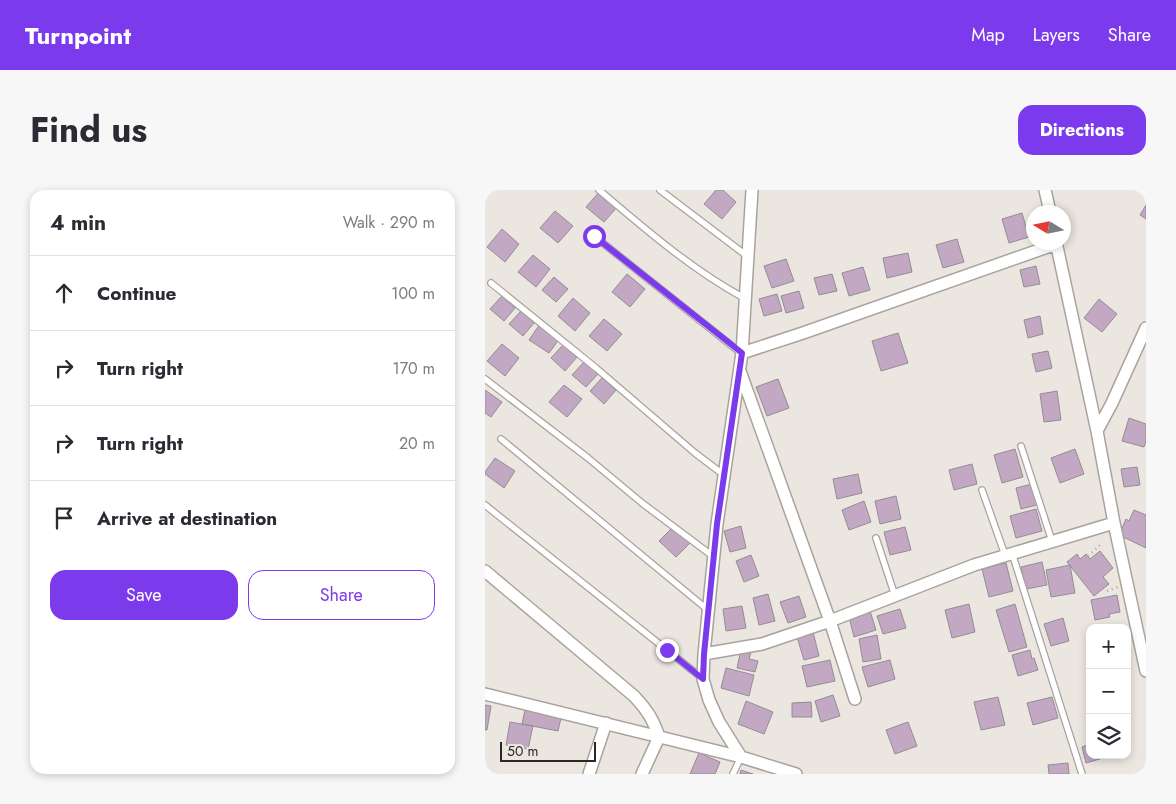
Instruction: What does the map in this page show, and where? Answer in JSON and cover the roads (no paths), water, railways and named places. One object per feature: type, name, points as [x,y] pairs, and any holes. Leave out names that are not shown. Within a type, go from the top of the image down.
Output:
[{"type":"street","points":[[741,757],[719,722],[709,700],[703,679],[714,557],[742,353],[752,190]]},
{"type":"street","points":[[1045,190],[1048,205]]},
{"type":"street","points":[[742,353],[1039,250]]},
{"type":"street","points":[[1057,250],[1097,430],[1114,523],[1146,671]]},
{"type":"street","points":[[1097,430],[1112,403],[1146,328]]},
{"type":"street","points":[[740,370],[830,621],[855,699]]},
{"type":"street","points":[[704,654],[762,644],[830,621],[974,564],[1114,523]]},
{"type":"street","points":[[485,571],[634,696],[647,710],[654,721],[659,737],[642,774]]},
{"type":"street","points":[[485,694],[741,757],[796,774]]},
{"type":"street","points":[[589,774],[606,723]]},
{"type":"lane","points":[[599,190],[686,261],[716,283],[744,298]]},
{"type":"lane","points":[[660,190],[747,256]]},
{"type":"lane","points":[[594,236],[742,353]]},
{"type":"lane","points":[[491,283],[724,475]]},
{"type":"lane","points":[[485,379],[580,452],[641,503],[714,557]]},
{"type":"lane","points":[[501,439],[709,611]]},
{"type":"lane","points":[[1021,446],[1052,541]]},
{"type":"lane","points":[[982,490],[1008,554],[1082,774]]},
{"type":"lane","points":[[485,505],[703,679]]},
{"type":"lane","points":[[876,538],[895,596]]},
{"type":"lane","points":[[733,774],[741,757]]}]
